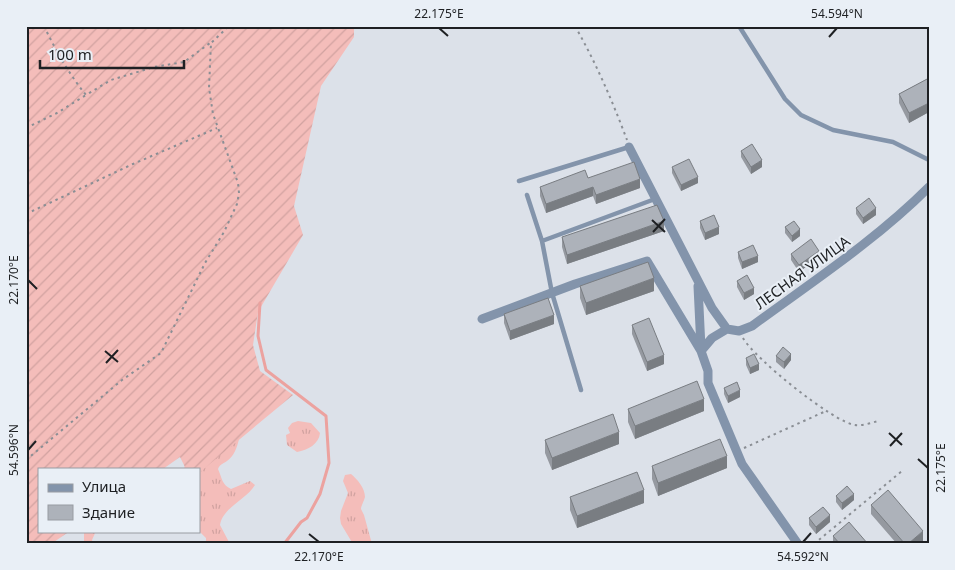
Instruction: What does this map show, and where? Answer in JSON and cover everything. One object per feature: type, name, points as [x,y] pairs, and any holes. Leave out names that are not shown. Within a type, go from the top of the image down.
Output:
[{"type":"street","points":[[629,147],[698,282],[712,308],[727,329]]},
{"type":"street","name":"ЛЕСНАЯ УЛИЦА","points":[[739,331],[752,326],[854,251],[912,204],[929,187]]},
{"type":"street","points":[[482,319],[552,292],[647,261],[701,351],[708,371],[708,383],[736,451],[753,481],[798,544]]},
{"type":"street","points":[[698,282],[701,351]]},
{"type":"street","points":[[701,351],[712,338],[727,329],[739,331]]},
{"type":"lane","points":[[739,26],[785,99],[801,115],[833,130],[893,142],[929,160]]},
{"type":"lane","points":[[519,181],[629,147]]},
{"type":"lane","points":[[527,195],[542,241],[552,292],[581,390]]},
{"type":"lane","points":[[542,241],[656,199]]},
{"type":"path","points":[[44,26],[55,49],[74,80],[86,95]]},
{"type":"path","points":[[26,128],[57,113],[111,80],[154,67],[184,62],[229,26]]},
{"type":"path","points":[[575,26],[594,59],[615,107],[629,147]]},
{"type":"path","points":[[26,460],[122,380],[161,352],[205,263],[224,232],[237,204],[238,183],[212,114],[209,88],[211,42]]},
{"type":"path","points":[[26,214],[217,128]]},
{"type":"path","points":[[739,331],[744,341],[764,363],[826,411],[855,425],[878,421]]},
{"type":"path","points":[[736,451],[826,411]]},
{"type":"path","points":[[814,544],[902,471]]},
{"type":"green space","points":[[26,26],[354,26],[354,37],[321,86],[294,206],[303,235],[258,312],[253,345],[260,371],[293,395],[200,472],[200,468],[186,468],[180,457],[164,468],[38,468],[38,532],[69,532],[51,544],[26,544]]},
{"type":"green space","points":[[298,421],[311,423],[320,433],[318,440],[312,446],[297,452],[287,445],[286,435],[290,433],[288,428],[292,423]]},
{"type":"green space","points":[[234,436],[239,439],[235,452],[218,469],[223,481],[231,489],[250,481],[255,485],[225,513],[222,519],[220,525],[230,544],[206,544],[206,538],[200,532],[200,468],[184,468],[185,465]]},
{"type":"green space","points":[[351,474],[364,490],[365,497],[361,509],[372,544],[353,544],[341,524],[341,511],[348,493],[343,481],[345,475]]},
{"type":"green space","points":[[84,532],[96,532],[92,540],[93,544],[84,544]]},
{"type":"building","points":[[929,78],[929,103],[909,113],[899,94]]},
{"type":"building","points":[[752,144],[762,160],[751,167],[741,151]]},
{"type":"building","points":[[689,159],[698,177],[681,185],[672,167]]},
{"type":"building","points":[[634,162],[640,179],[596,195],[593,187],[546,204],[540,187],[585,170],[588,178]]},
{"type":"building","points":[[869,198],[876,208],[863,218],[856,208]]},
{"type":"building","points":[[657,205],[664,221],[567,255],[562,237]]},
{"type":"building","points":[[714,215],[719,227],[705,233],[700,221]]},
{"type":"building","points":[[794,221],[800,229],[792,236],[785,227]]},
{"type":"building","points":[[811,239],[819,251],[799,265],[791,254]]},
{"type":"building","points":[[753,245],[758,256],[742,262],[738,252]]},
{"type":"building","points":[[648,262],[654,278],[586,303],[580,286]]},
{"type":"building","points":[[747,275],[754,288],[744,293],[737,281]]},
{"type":"building","points":[[548,298],[554,315],[510,331],[504,314]]},
{"type":"building","points":[[649,318],[664,355],[647,362],[632,325]]},
{"type":"building","points":[[783,347],[791,354],[784,362],[776,356]]},
{"type":"building","points":[[754,354],[759,364],[750,368],[746,358]]},
{"type":"building","points":[[697,381],[704,399],[635,426],[628,409]]},
{"type":"building","points":[[737,382],[740,390],[728,396],[724,388]]},
{"type":"building","points":[[613,414],[619,432],[552,458],[545,440]]},
{"type":"building","points":[[720,439],[727,456],[658,483],[652,466]]},
{"type":"building","points":[[637,472],[644,490],[577,516],[570,497]]},
{"type":"building","points":[[847,486],[854,494],[842,503],[836,496]]},
{"type":"building","points":[[888,490],[923,531],[908,544],[905,544],[871,505]]},
{"type":"building","points":[[823,507],[830,515],[816,527],[809,518]]},
{"type":"building","points":[[849,522],[868,544],[840,544],[833,536]]},
{"type":"waterway","points":[[260,303],[258,336],[266,370],[326,416],[329,463],[320,494],[307,518],[301,522],[284,544]]}]
